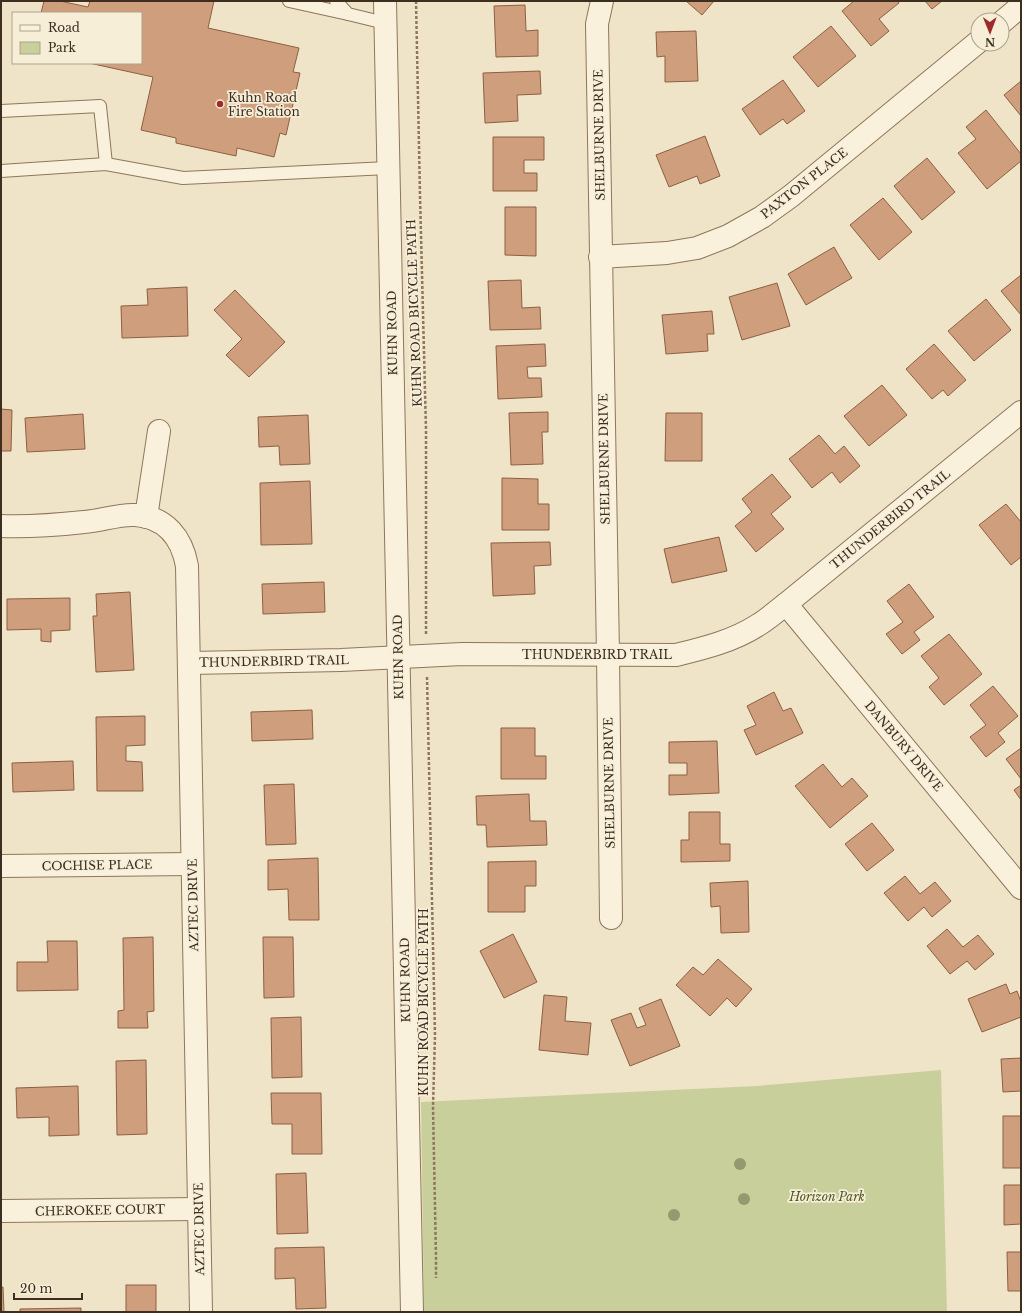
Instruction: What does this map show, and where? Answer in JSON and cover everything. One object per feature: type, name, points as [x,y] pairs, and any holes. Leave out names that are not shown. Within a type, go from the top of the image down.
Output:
[{"type":"street","name":"KUHN ROAD","points":[[385,1],[412,1312]]},
{"type":"street","name":"SHELBURNE DRIVE","points":[[602,1],[597,24],[611,918]]},
{"type":"street","points":[[1010,15],[1021,6]]},
{"type":"street","name":"PAXTON PLACE","points":[[600,257],[667,252],[697,248],[728,236],[762,217],[791,196],[970,49]]},
{"type":"street","name":"THUNDERBIRD TRAIL","points":[[189,663],[341,660],[462,654],[676,655],[707,648],[734,638],[759,625],[1021,412]]},
{"type":"street","points":[[1,526],[45,526],[134,515],[146,517],[159,431]]},
{"type":"street","name":"AZTEC DRIVE","points":[[146,517],[156,520],[166,526],[181,544],[187,566],[201,1312]]},
{"type":"street","name":"DANBURY DRIVE","points":[[786,604],[1021,888]]},
{"type":"street","name":"COCHISE PLACE","points":[[1,866],[192,864]]},
{"type":"street","name":"CHEROKEE COURT","points":[[1,1211],[199,1209]]},
{"type":"lane","points":[[289,1],[385,23]]},
{"type":"lane","points":[[336,1],[348,14]]},
{"type":"lane","points":[[1,111],[100,106],[106,164]]},
{"type":"lane","points":[[1,171],[106,164],[183,178],[388,168]]},
{"type":"path","name":"KUHN ROAD BICYCLE PATH","points":[[416,1],[426,430],[426,624]]},
{"type":"path","name":"KUHN ROAD BICYCLE PATH","points":[[427,693],[435,1027],[433,1107],[436,1281]]},
{"type":"green space","name":"Horizon Park","points":[[941,1070],[947,1312],[424,1312],[421,1102],[757,1086]]},
{"type":"building","name":"Kuhn Road Fire Station","points":[[44,1],[60,1],[88,7],[90,1],[214,1],[208,28],[299,48],[293,72],[300,73],[286,135],[280,133],[274,157],[237,148],[236,156],[176,143],[176,138],[141,130],[153,77],[94,64],[142,64],[142,12],[41,12]]},
{"type":"building","points":[[686,1],[714,1],[702,15]]},
{"type":"building","points":[[854,1],[898,1],[899,3],[879,19],[889,31],[871,46],[842,11]]},
{"type":"building","points":[[925,1],[942,1],[932,9]]},
{"type":"building","points":[[525,5],[526,31],[538,30],[538,56],[496,57],[494,6]]},
{"type":"building","points":[[831,26],[856,56],[818,87],[793,57]]},
{"type":"building","points":[[696,31],[698,81],[665,82],[665,56],[657,57],[656,32]]},
{"type":"building","points":[[540,71],[541,94],[517,95],[518,121],[485,123],[483,73]]},
{"type":"building","points":[[783,80],[805,111],[787,124],[783,119],[760,135],[742,109]]},
{"type":"building","points":[[1021,81],[1021,116],[1004,95]]},
{"type":"building","points":[[986,110],[1021,154],[1021,161],[987,189],[958,153],[976,139],[966,127]]},
{"type":"building","points":[[705,136],[720,176],[700,184],[697,176],[669,187],[656,155]]},
{"type":"building","points":[[493,137],[544,137],[544,160],[524,160],[524,173],[537,173],[537,191],[493,191]]},
{"type":"building","points":[[927,158],[955,192],[922,220],[894,186]]},
{"type":"building","points":[[883,198],[912,232],[879,260],[850,225]]},
{"type":"building","points":[[505,207],[536,207],[536,256],[505,255]]},
{"type":"building","points":[[834,247],[852,278],[806,305],[788,274]]},
{"type":"building","points":[[1021,275],[1021,315],[1001,291]]},
{"type":"building","points":[[521,280],[522,308],[540,307],[541,329],[490,330],[488,281]]},
{"type":"building","points":[[777,283],[790,326],[742,340],[729,297]]},
{"type":"building","points":[[187,287],[188,336],[122,338],[121,306],[148,305],[147,289]]},
{"type":"building","points":[[235,290],[285,342],[249,377],[226,355],[242,339],[214,310]]},
{"type":"building","points":[[986,299],[1011,330],[974,361],[948,331]]},
{"type":"building","points":[[712,311],[714,334],[707,334],[708,351],[666,354],[662,315]]},
{"type":"building","points":[[545,344],[546,366],[527,367],[528,378],[541,378],[542,397],[498,399],[496,346]]},
{"type":"building","points":[[934,344],[966,380],[948,396],[943,390],[932,399],[906,369]]},
{"type":"building","points":[[882,385],[907,415],[869,446],[844,416]]},
{"type":"building","points":[[1,409],[12,410],[11,451],[1,451]]},
{"type":"building","points":[[548,412],[548,432],[542,432],[543,464],[511,465],[509,413]]},
{"type":"building","points":[[666,413],[702,413],[702,461],[665,461]]},
{"type":"building","points":[[83,414],[85,449],[27,452],[25,418]]},
{"type":"building","points":[[308,415],[310,464],[280,465],[279,446],[259,447],[258,417]]},
{"type":"building","points":[[819,435],[835,454],[844,446],[860,466],[840,483],[832,472],[812,488],[789,459]]},
{"type":"building","points":[[772,474],[791,497],[771,514],[784,529],[756,552],[735,526],[752,512],[742,499]]},
{"type":"building","points":[[502,478],[538,479],[538,504],[549,504],[549,530],[502,530]]},
{"type":"building","points":[[310,481],[312,544],[261,545],[260,483]]},
{"type":"building","points":[[1006,504],[1021,522],[1021,557],[1011,565],[979,525]]},
{"type":"building","points":[[719,537],[727,571],[672,583],[664,549]]},
{"type":"building","points":[[550,542],[551,565],[534,566],[535,594],[493,596],[491,543]]},
{"type":"building","points":[[324,582],[325,612],[263,614],[262,584]]},
{"type":"building","points":[[909,584],[934,617],[914,632],[920,640],[902,654],[886,634],[903,622],[887,601]]},
{"type":"building","points":[[130,592],[134,670],[96,672],[93,616],[97,616],[96,594]]},
{"type":"building","points":[[70,598],[70,630],[51,631],[51,642],[41,641],[41,629],[7,630],[7,599]]},
{"type":"building","points":[[949,634],[982,674],[944,705],[929,687],[939,678],[921,656]]},
{"type":"building","points":[[993,686],[1018,716],[998,733],[1005,742],[986,757],[970,737],[986,725],[970,705]]},
{"type":"building","points":[[774,692],[783,711],[791,708],[803,733],[756,755],[744,730],[756,725],[747,706]]},
{"type":"building","points":[[312,710],[313,739],[252,741],[251,712]]},
{"type":"building","points":[[145,716],[145,745],[126,746],[126,761],[142,762],[143,791],[97,791],[96,717]]},
{"type":"building","points":[[501,728],[535,728],[535,756],[546,756],[546,779],[501,779]]},
{"type":"building","points":[[717,741],[719,793],[669,795],[669,775],[687,775],[687,763],[669,763],[669,742]]},
{"type":"building","points":[[1021,748],[1021,779],[1006,759]]},
{"type":"building","points":[[73,761],[74,790],[13,792],[12,763]]},
{"type":"building","points":[[823,764],[842,787],[852,778],[868,796],[830,828],[795,786]]},
{"type":"building","points":[[294,784],[296,844],[266,845],[264,785]]},
{"type":"building","points":[[1021,785],[1021,800],[1014,790]]},
{"type":"building","points":[[529,794],[530,821],[546,821],[547,845],[487,847],[486,825],[477,825],[476,796]]},
{"type":"building","points":[[689,812],[720,812],[720,844],[730,844],[730,861],[681,862],[681,840],[689,840]]},
{"type":"building","points":[[872,823],[894,850],[867,871],[845,844]]},
{"type":"building","points":[[318,858],[319,920],[289,920],[288,889],[268,890],[268,860]]},
{"type":"building","points":[[536,861],[536,886],[525,886],[525,912],[488,912],[488,862]]},
{"type":"building","points":[[905,876],[920,894],[935,882],[951,901],[932,917],[924,907],[908,921],[884,893]]},
{"type":"building","points":[[748,881],[749,932],[721,933],[720,906],[711,907],[710,883]]},
{"type":"building","points":[[947,929],[963,947],[978,935],[994,954],[975,970],[967,961],[950,974],[927,946]]},
{"type":"building","points":[[513,934],[537,982],[504,998],[480,951]]},
{"type":"building","points":[[153,937],[154,1011],[147,1012],[148,1028],[118,1028],[118,1011],[124,1010],[123,938]]},
{"type":"building","points":[[263,937],[293,937],[294,997],[264,998]]},
{"type":"building","points":[[47,941],[77,941],[78,990],[17,991],[17,962],[48,962]]},
{"type":"building","points":[[718,959],[752,989],[736,1007],[727,998],[710,1016],[676,985],[693,967],[703,975]]},
{"type":"building","points":[[1006,984],[1010,994],[1017,991],[1021,1002],[1021,1017],[982,1032],[968,999]]},
{"type":"building","points":[[544,995],[567,997],[565,1021],[591,1023],[588,1055],[539,1050]]},
{"type":"building","points":[[661,999],[680,1046],[630,1066],[611,1020],[631,1013],[637,1028],[646,1025],[639,1008]]},
{"type":"building","points":[[301,1017],[302,1077],[272,1078],[271,1018]]},
{"type":"building","points":[[1021,1058],[1021,1091],[1003,1092],[1001,1059]]},
{"type":"building","points":[[146,1060],[147,1134],[117,1135],[116,1061]]},
{"type":"building","points":[[78,1086],[79,1135],[49,1136],[49,1117],[17,1118],[16,1088]]},
{"type":"building","points":[[271,1093],[321,1093],[322,1154],[292,1154],[292,1124],[272,1124]]},
{"type":"building","points":[[1003,1116],[1021,1116],[1021,1168],[1003,1168]]},
{"type":"building","points":[[306,1173],[308,1233],[277,1234],[276,1174]]},
{"type":"building","points":[[1004,1185],[1021,1185],[1021,1224],[1004,1225]]},
{"type":"building","points":[[324,1247],[326,1308],[296,1309],[295,1278],[275,1279],[275,1248]]},
{"type":"building","points":[[1007,1252],[1021,1252],[1021,1291],[1008,1291]]},
{"type":"building","points":[[126,1285],[156,1285],[156,1312],[126,1312]]},
{"type":"building","points":[[1,1287],[3,1287],[4,1312],[1,1312]]},
{"type":"building","points":[[81,1308],[81,1312],[20,1312],[20,1309]]},
{"type":"place","name":"Kuhn Road Fire Station","points":[[220,104]]}]
